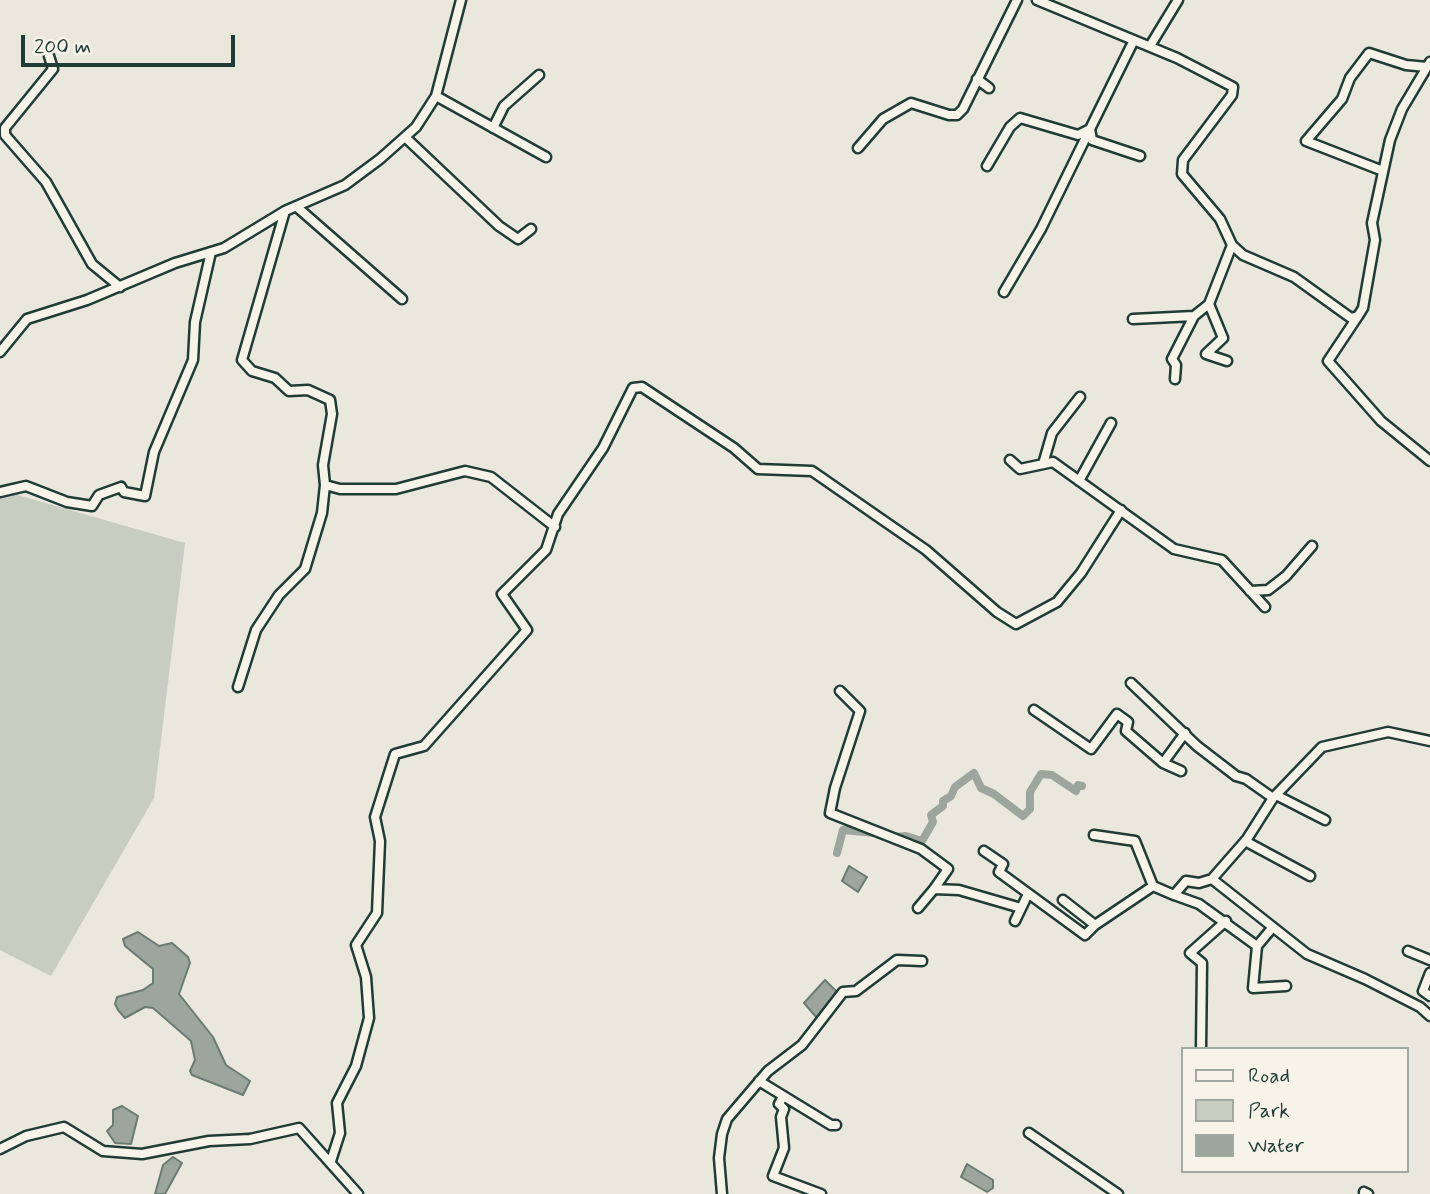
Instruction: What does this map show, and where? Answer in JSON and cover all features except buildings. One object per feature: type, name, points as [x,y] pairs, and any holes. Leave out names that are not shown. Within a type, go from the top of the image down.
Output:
[{"type":"street","points":[[0,352],[27,319],[120,287],[175,263],[211,253],[285,211],[345,185],[406,138],[436,96],[461,0]]},
{"type":"street","points":[[858,148],[883,119],[911,103],[957,115],[1017,0]]},
{"type":"street","points":[[1037,0],[1150,46],[1233,87],[1232,95],[1183,160],[1182,174],[1220,219],[1232,245],[1244,255],[1294,277],[1351,318],[1358,316]]},
{"type":"street","points":[[1150,46],[1178,0]]},
{"type":"street","points":[[1004,292],[1041,229],[1134,40]]},
{"type":"street","points":[[1383,171],[1307,141],[1342,99],[1350,78],[1370,53],[1406,65],[1428,65]]},
{"type":"street","points":[[49,56],[53,69],[5,128],[5,135],[46,182],[92,264],[120,287]]},
{"type":"street","points":[[1428,65],[1402,109],[1390,140],[1372,223],[1375,240],[1358,316],[1328,361],[1381,421],[1430,461]]},
{"type":"street","points":[[493,128],[504,106],[539,75]]},
{"type":"street","points":[[977,79],[989,88]]},
{"type":"street","points":[[436,96],[546,158]]},
{"type":"street","points":[[987,166],[1010,127],[1020,118],[1078,135],[1090,129]]},
{"type":"street","points":[[1090,129],[1092,140],[1140,156]]},
{"type":"street","points":[[406,138],[499,226],[518,239],[531,229]]},
{"type":"street","points":[[297,207],[402,299]]},
{"type":"street","points":[[238,687],[256,630],[279,595],[305,569],[322,513],[325,485],[323,465],[331,414],[330,400],[308,390],[289,391],[275,377],[252,371],[242,360],[285,211]]},
{"type":"street","points":[[1175,379],[1176,365],[1172,359],[1194,316],[1209,304],[1232,245]]},
{"type":"street","points":[[0,492],[26,486],[67,502],[93,506],[99,495],[121,487],[124,492],[145,496],[154,452],[193,360],[195,322],[211,253]]},
{"type":"street","points":[[1209,304],[1223,338],[1206,354],[1227,361]]},
{"type":"street","points":[[1133,318],[1194,316]]},
{"type":"street","points":[[331,1161],[340,1133],[337,1103],[356,1066],[369,1018],[366,977],[356,945],[377,913],[380,841],[375,817],[396,754],[424,746],[527,630],[502,594],[546,550],[558,514],[603,448],[633,388],[642,387],[734,448],[758,469],[812,471],[926,550],[998,612],[1016,624],[1057,602],[1081,573],[1121,510]]},
{"type":"street","points":[[1043,464],[1052,433],[1080,397]]},
{"type":"street","points":[[1079,481],[1111,423]]},
{"type":"street","points":[[1010,460],[1020,469],[1053,462],[1174,549],[1222,560],[1265,607]]},
{"type":"street","points":[[325,485],[340,489],[396,489],[465,471],[491,477],[555,527]]},
{"type":"street","points":[[1250,591],[1268,590],[1286,576],[1312,546]]},
{"type":"street","points":[[1131,683],[1236,776],[1325,820]]},
{"type":"street","points":[[840,691],[860,711],[835,788],[830,813],[921,849],[948,869],[918,908]]},
{"type":"street","points":[[1034,710],[1091,749],[1117,714],[1129,722],[1126,730],[1163,763],[1181,771]]},
{"type":"street","points":[[1174,895],[1186,881],[1199,883],[1212,879],[1245,841],[1275,797],[1322,747],[1388,732],[1430,741]]},
{"type":"street","points":[[1163,763],[1185,733]]},
{"type":"street","points":[[1094,835],[1135,841],[1153,886],[1199,904],[1257,946]]},
{"type":"street","points":[[1245,841],[1310,876]]},
{"type":"street","points":[[984,851],[1003,864],[999,872],[1085,935],[1095,925],[1153,886]]},
{"type":"street","points":[[1212,879],[1307,954],[1366,979],[1429,1011]]},
{"type":"street","points":[[934,889],[960,890],[1021,908]]},
{"type":"street","points":[[1015,921],[1028,894]]},
{"type":"street","points":[[1063,900],[1095,925]]},
{"type":"street","points":[[1201,1047],[1202,963],[1190,953],[1226,921]]},
{"type":"street","points":[[1273,927],[1257,946],[1253,988],[1286,986]]},
{"type":"street","points":[[1408,951],[1430,960]]},
{"type":"street","points":[[722,1194],[719,1158],[727,1119],[759,1082],[802,1045],[843,992],[856,991],[897,960],[922,961]]},
{"type":"street","points":[[1430,973],[1423,991],[1430,996]]},
{"type":"street","points":[[759,1082],[831,1125],[836,1125]]},
{"type":"street","points":[[783,1096],[779,1104],[784,1109],[781,1117],[784,1149],[774,1176],[821,1194]]},
{"type":"street","points":[[0,1149],[26,1136],[64,1127],[103,1151],[142,1154],[209,1141],[250,1139],[299,1128],[358,1194]]},
{"type":"street","points":[[1029,1133],[1118,1194]]},
{"type":"green space","points":[[0,490],[185,543],[154,798],[51,976],[0,950]]},
{"type":"water","points":[[849,866],[867,877],[858,892],[842,881]]},
{"type":"water","points":[[138,932],[159,946],[172,943],[188,957],[190,963],[179,994],[213,1037],[226,1065],[250,1081],[243,1095],[192,1075],[190,1071],[195,1060],[191,1041],[153,1008],[145,1007],[125,1018],[118,1010],[115,1004],[117,997],[143,990],[153,983],[153,969],[125,946],[123,939]]},
{"type":"water","points":[[825,980],[839,994],[817,1018],[804,1003]]},
{"type":"water","points":[[122,1106],[138,1116],[131,1144],[115,1143],[107,1131],[113,1125],[113,1110]]},
{"type":"water","points":[[173,1157],[182,1163],[165,1194],[155,1194],[163,1165]]},
{"type":"water","points":[[967,1164],[993,1180],[993,1188],[987,1192],[961,1177]]},
{"type":"waterway","points":[[894,837],[906,836],[922,841],[933,822],[931,815],[943,806],[943,801],[951,796],[955,787],[974,773],[981,788],[994,794],[1023,816],[1030,809],[1030,792],[1041,774],[1052,775],[1076,791],[1078,785],[1082,786]]},
{"type":"waterway","points":[[837,853],[843,830],[875,833]]}]
